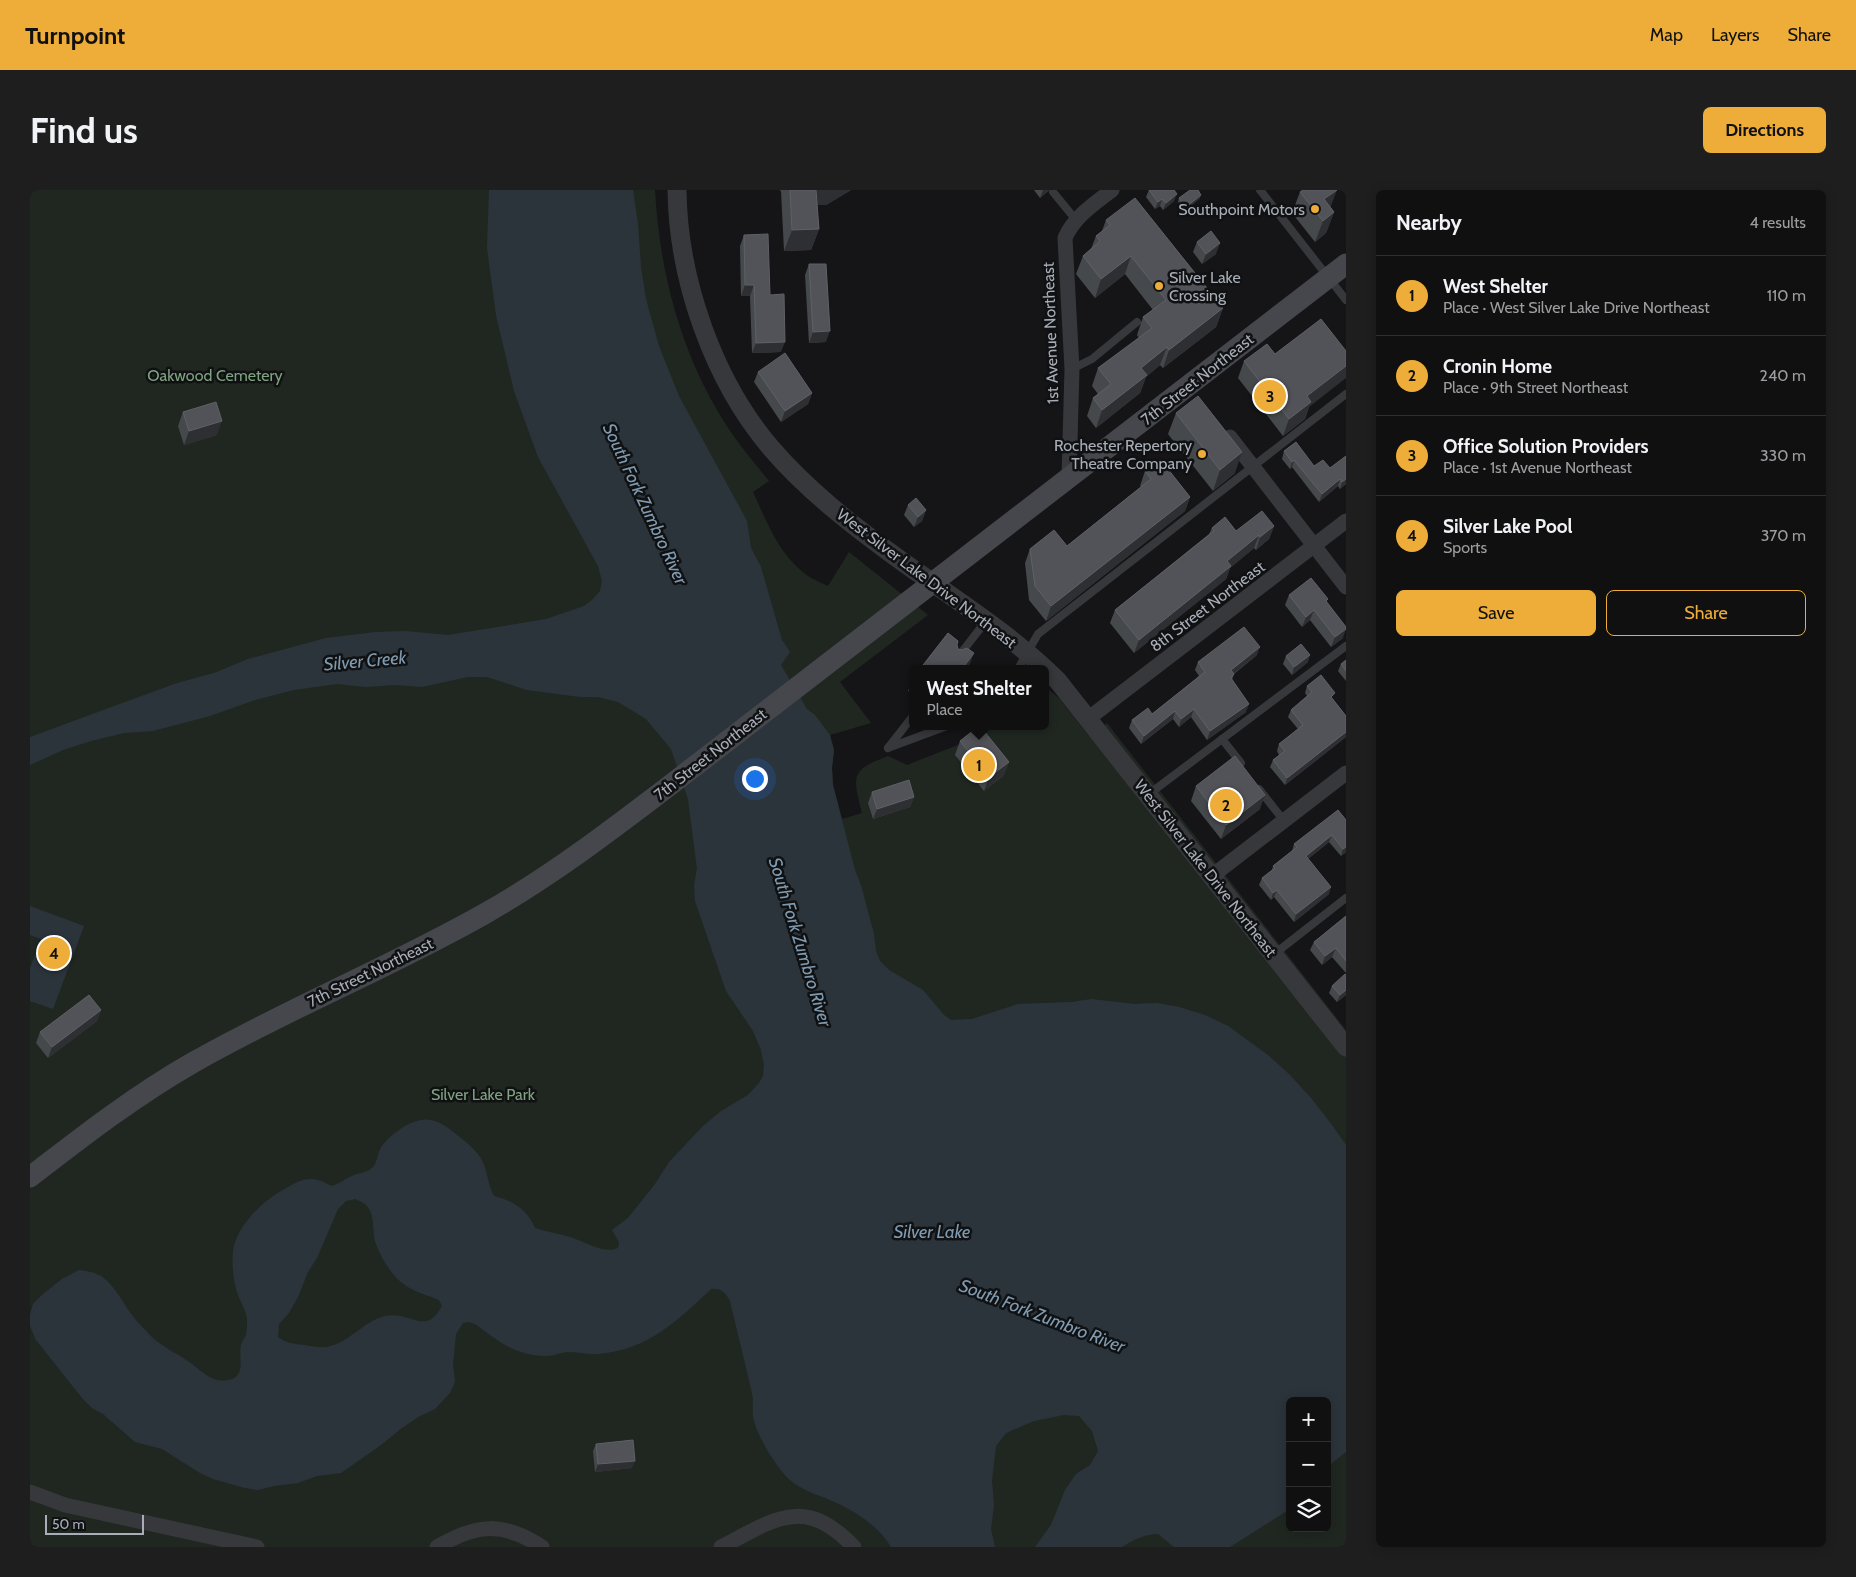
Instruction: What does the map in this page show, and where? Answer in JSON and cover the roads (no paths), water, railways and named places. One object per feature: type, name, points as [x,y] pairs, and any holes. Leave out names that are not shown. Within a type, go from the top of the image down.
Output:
[{"type":"main road","name":"7th Street Northeast","points":[[30,1177],[88,1132],[157,1084],[194,1062],[304,1004],[418,950],[487,913],[561,866],[669,786],[1069,478],[1195,392],[1346,264]]},
{"type":"street","name":"West Silver Lake Drive Northeast","points":[[676,190],[680,236],[692,292],[713,351],[744,410],[772,449],[810,489],[878,544],[986,621],[1023,661]]},
{"type":"street","points":[[1076,220],[1112,190]]},
{"type":"street","name":"1st Avenue Northeast","points":[[1069,478],[1072,369],[1065,238],[1069,228],[1076,220]]},
{"type":"street","points":[[1218,422],[1346,587]]},
{"type":"street","name":"8th Street Northeast","points":[[1089,718],[1346,522]]},
{"type":"street","name":"West Silver Lake Drive Northeast","points":[[1049,676],[1058,681],[1089,718],[1274,954],[1343,1036]]},
{"type":"street","points":[[1212,876],[1346,773]]},
{"type":"street","points":[[30,1492],[65,1506],[257,1547]]},
{"type":"street","points":[[721,1547],[776,1520],[804,1516],[818,1519],[834,1528],[854,1547]]},
{"type":"street","points":[[437,1547],[467,1531],[493,1529],[520,1534],[542,1547]]},
{"type":"lane","points":[[1260,190],[1346,300]]},
{"type":"lane","points":[[1053,192],[1076,220]]},
{"type":"lane","points":[[1072,369],[1092,359],[1136,322]]},
{"type":"lane","points":[[1023,661],[1038,634],[1346,394]]},
{"type":"lane","points":[[957,659],[986,621]]},
{"type":"lane","points":[[1149,794],[1346,646]]},
{"type":"lane","points":[[909,721],[888,748],[936,730]]},
{"type":"lane","points":[[1222,739],[1246,770]]},
{"type":"lane","points":[[1252,778],[1284,821]]},
{"type":"lane","points":[[1274,954],[1346,898]]},
{"type":"water","name":"Silver Lake","points":[[489,190],[633,190],[646,299],[659,346],[679,396],[747,521],[751,548],[761,567],[782,640],[790,652],[781,665],[807,709],[815,715],[830,735],[834,750],[833,785],[874,934],[876,951],[880,961],[889,970],[923,990],[944,1015],[951,1020],[972,1019],[1018,1004],[1072,1002],[1091,999],[1135,1004],[1157,1003],[1205,1015],[1228,1026],[1268,1055],[1290,1075],[1311,1098],[1346,1145],[1346,1452],[1331,1464],[1331,1397],[1286,1397],[1286,1512],[1230,1547],[1174,1547],[1158,1534],[1139,1538],[1122,1547],[1035,1547],[1051,1525],[1065,1490],[1076,1474],[1090,1465],[1098,1451],[1092,1431],[1079,1416],[1064,1415],[1034,1421],[1006,1433],[996,1446],[992,1481],[994,1505],[991,1529],[995,1547],[891,1547],[875,1527],[839,1504],[796,1485],[773,1460],[762,1441],[753,1416],[752,1393],[730,1301],[724,1293],[717,1289],[711,1289],[674,1322],[647,1340],[617,1351],[599,1354],[568,1352],[546,1356],[525,1353],[508,1346],[475,1324],[463,1323],[456,1334],[453,1365],[455,1382],[450,1393],[435,1409],[418,1417],[341,1473],[317,1476],[298,1483],[258,1490],[213,1479],[162,1449],[135,1442],[82,1398],[36,1340],[30,1326],[33,1304],[62,1279],[79,1270],[87,1271],[101,1276],[109,1283],[129,1311],[159,1343],[213,1379],[223,1381],[235,1378],[241,1366],[240,1350],[247,1329],[247,1319],[238,1295],[233,1264],[234,1246],[241,1229],[260,1206],[296,1183],[312,1179],[331,1186],[368,1171],[375,1165],[380,1148],[391,1136],[410,1123],[424,1119],[435,1121],[445,1126],[472,1148],[483,1162],[494,1196],[507,1200],[519,1207],[532,1221],[535,1228],[573,1238],[601,1249],[618,1248],[619,1242],[612,1230],[628,1218],[655,1184],[669,1162],[703,1126],[721,1111],[748,1095],[763,1076],[764,1065],[761,1050],[753,1031],[726,991],[695,901],[694,885],[697,869],[688,799],[671,749],[646,719],[618,702],[598,697],[580,697],[527,690],[487,677],[468,677],[422,687],[395,685],[366,687],[337,684],[294,690],[255,700],[210,716],[153,731],[124,733],[91,741],[63,750],[30,765],[30,737],[177,683],[214,673],[248,659],[326,638],[376,632],[405,631],[448,635],[546,619],[584,606],[592,600],[600,591],[602,581],[598,566],[538,457],[514,391],[496,315],[487,248]],"holes":[[[355,1199],[363,1202],[371,1212],[374,1237],[383,1260],[403,1284],[439,1300],[442,1306],[436,1315],[430,1320],[424,1321],[395,1315],[385,1316],[370,1322],[335,1345],[327,1347],[293,1344],[278,1337],[279,1324],[289,1313],[298,1297],[338,1209],[346,1201]]]},
{"type":"water","points":[[30,906],[84,926],[53,1009],[30,1001],[30,968],[41,939],[30,935]]},
{"type":"place","name":"Southpoint Motors","points":[[1315,209]]},
{"type":"place","name":"Silver Lake Crossing","points":[[1159,286]]},
{"type":"place","name":"Office Solution Providers","points":[[1270,396]]},
{"type":"place","name":"Rochester Repertory Theatre Company","points":[[1202,454]]},
{"type":"place","name":"West Shelter","points":[[979,765]]},
{"type":"place","name":"Cronin Home","points":[[1226,805]]},
{"type":"place","name":"Silver Lake Pool","points":[[54,953]]},
{"type":"park label","name":"Oakwood Cemetery","points":[[215,375]]},
{"type":"park label","name":"Silver Lake Park","points":[[483,1094]]},
{"type":"water label","name":"South Fork Zumbro River","points":[[645,504]]},
{"type":"water label","name":"Silver Creek","points":[[365,661]]},
{"type":"water label","name":"South Fork Zumbro River","points":[[800,942]]},
{"type":"water label","name":"South Fork Zumbro River","points":[[1042,1316]]}]
